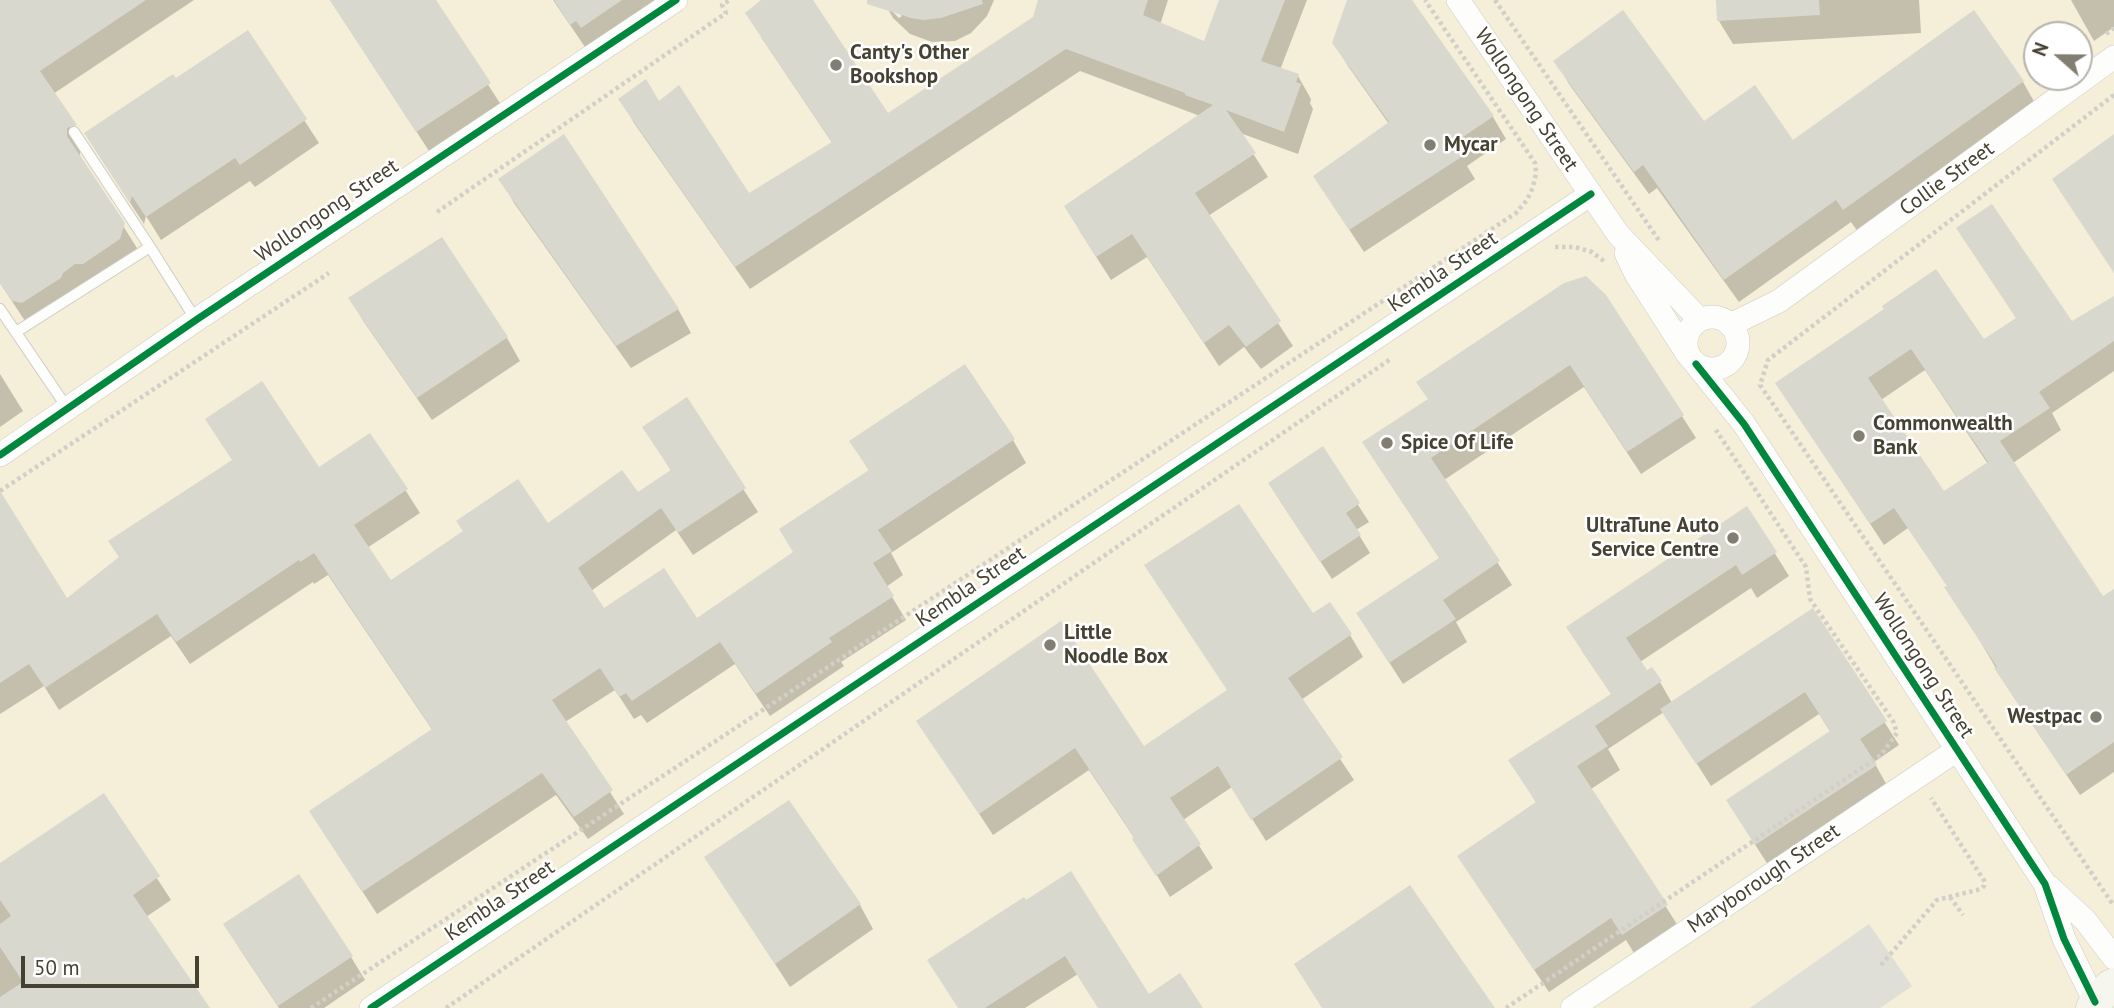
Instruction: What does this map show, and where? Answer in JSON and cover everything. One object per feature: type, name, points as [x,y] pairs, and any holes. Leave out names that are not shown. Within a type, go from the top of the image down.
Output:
[{"type":"street","name":"Wollongong Street","points":[[0,455],[196,320],[676,0]]},
{"type":"street","name":"Wollongong Street","points":[[1458,0],[1642,270],[1692,359],[1744,424],[2045,884],[2064,939],[2101,998]]},
{"type":"street","name":"Collie Street","points":[[1732,344],[1779,300],[2114,57]]},
{"type":"street","name":"Kembla Street","points":[[371,1008],[1591,194]]},
{"type":"street","name":"Wollongong Street","points":[[1642,270],[1700,320]]},
{"type":"street","points":[[1717,318],[1732,344],[1721,367],[1710,369],[1692,359],[1686,346],[1688,333],[1700,320],[1717,318]]},
{"type":"street","name":"Wollongong Street","points":[[1732,344],[1744,424]]},
{"type":"street","name":"Maryborough Street","points":[[1572,1008],[1957,750]]},
{"type":"street","name":"Wollongong Street","points":[[2045,884],[2085,920],[2114,958]]},
{"type":"lane","points":[[74,132],[196,320]]},
{"type":"lane","points":[[16,332],[150,247]]},
{"type":"lane","points":[[0,309],[68,409]]},
{"type":"path","points":[[437,212],[726,13],[722,5],[730,0]]},
{"type":"path","points":[[311,1008],[1516,213],[1533,187],[1535,163],[1425,0]]},
{"type":"path","points":[[1494,0],[1668,253],[1620,284],[1603,259],[1592,252],[1575,247],[1560,246],[1549,249]]},
{"type":"path","points":[[2114,95],[1768,360],[1760,384],[2114,905]]},
{"type":"path","points":[[0,491],[329,274]]},
{"type":"path","points":[[446,1008],[1403,350]]},
{"type":"path","points":[[1506,1008],[1881,755],[1897,733],[1893,721],[1810,599],[1806,567],[1709,419]]},
{"type":"path","points":[[1881,965],[1937,900],[1981,889],[1985,882],[1931,798]]},
{"type":"path","points":[[1950,897],[1963,915]]},
{"type":"shaded area","points":[[0,0],[2114,0],[2114,1008],[0,1008]]},
{"type":"shaded area","points":[[1869,924],[1912,986],[1880,1008],[1750,1008]]},
{"type":"building","points":[[0,0],[146,0],[40,71],[77,125],[67,128],[67,136],[125,223],[120,239],[83,264],[75,264],[63,273],[61,278],[22,303],[12,301],[0,283]]},
{"type":"building","points":[[330,0],[436,0],[491,83],[416,132]]},
{"type":"building","points":[[554,0],[622,0],[581,28],[576,21],[570,25]]},
{"type":"building","points":[[761,0],[813,0],[888,113],[1033,17],[1038,0],[1148,0],[1143,15],[1204,41],[1219,0],[1285,0],[1261,61],[1299,74],[1296,82],[1301,84],[1284,132],[1226,110],[1256,153],[1195,193],[1281,321],[1246,347],[1229,325],[1204,343],[1132,234],[1096,257],[1064,206],[1213,105],[1066,49],[735,267],[618,99],[646,79],[659,101],[679,85],[749,193],[832,142],[745,13]]},
{"type":"building","points":[[867,0],[982,0],[983,4],[941,18],[923,20],[867,4]]},
{"type":"building","points":[[1347,0],[1412,0],[1494,116],[1454,143],[1463,156],[1349,230],[1313,176],[1389,122],[1332,43]]},
{"type":"building","points":[[1716,0],[1819,0],[1820,15],[1717,21]]},
{"type":"building","points":[[1623,10],[1704,121],[1755,85],[1793,140],[1974,10],[2023,82],[1843,210],[1836,200],[1724,280],[1643,165],[1634,172],[1553,61]]},
{"type":"building","points":[[248,30],[307,119],[240,165],[235,158],[146,217],[132,196],[130,203],[84,133],[173,74],[176,78]]},
{"type":"building","points":[[564,134],[679,309],[616,346],[498,179]]},
{"type":"building","points":[[2114,134],[2114,273],[2052,179]]},
{"type":"building","points":[[1992,204],[2072,321],[2114,296],[2114,341],[2039,392],[2050,408],[2000,441],[2103,596],[2114,589],[2114,742],[2066,775],[1994,668],[1997,667],[1944,587],[1947,586],[1894,508],[1870,524],[1775,383],[1884,309],[1882,306],[1936,269],[1984,339],[2016,318],[1956,228]],"holes":[[[1911,349],[1988,462],[1944,491],[1868,378]]]},
{"type":"building","points":[[442,237],[508,337],[417,398],[348,298]]},
{"type":"building","points":[[1586,276],[1606,295],[1684,415],[1627,452],[1570,365],[1431,458],[1500,561],[1443,600],[1456,619],[1389,663],[1356,613],[1439,558],[1362,442],[1428,399],[1416,382],[1564,283]]},
{"type":"building","points":[[965,364],[1015,439],[878,530],[892,551],[873,563],[894,596],[829,638],[832,642],[756,694],[720,642],[632,701],[626,693],[619,697],[600,668],[552,700],[613,790],[574,817],[542,773],[362,892],[309,811],[432,729],[314,553],[300,562],[299,560],[176,642],[157,614],[45,688],[29,664],[0,683],[0,491],[67,598],[119,557],[108,541],[232,460],[205,419],[262,381],[319,467],[370,433],[408,489],[354,525],[391,580],[463,531],[456,521],[518,479],[548,523],[622,470],[638,492],[671,470],[642,427],[687,397],[746,488],[678,533],[661,508],[578,568],[604,608],[664,568],[697,618],[793,552],[779,529],[869,470],[849,441]]},
{"type":"building","points":[[1323,446],[1360,503],[1346,513],[1361,535],[1320,562],[1268,483]]},
{"type":"building","points":[[1239,504],[1313,613],[1330,602],[1352,634],[1288,678],[1343,757],[1251,820],[1218,766],[1170,798],[1201,844],[1156,876],[1132,839],[1134,837],[1075,748],[979,814],[916,721],[1061,621],[1144,746],[1227,690],[1144,565]]},
{"type":"building","points":[[1747,506],[1777,552],[1742,575],[1736,565],[1626,638],[1647,670],[1652,667],[1662,681],[1595,726],[1608,746],[1577,766],[1668,905],[1622,935],[1611,918],[1534,970],[1457,856],[1536,802],[1508,760],[1611,694],[1566,627]]},
{"type":"building","points":[[1813,608],[1887,721],[1860,739],[1877,765],[1755,845],[1726,800],[1830,731],[1805,692],[1696,764],[1660,709]]},
{"type":"building","points":[[104,793],[160,876],[133,895],[210,1008],[0,1008],[0,997],[23,982],[0,947],[0,924],[11,916],[0,900],[0,863]]},
{"type":"building","points":[[789,800],[861,904],[775,964],[704,857]]},
{"type":"building","points":[[1071,871],[1149,994],[1180,973],[1203,1008],[1098,1008],[1065,956],[985,1008],[958,1008],[927,960],[1024,897],[1026,900]]},
{"type":"building","points":[[299,874],[353,956],[278,1006],[223,924]]},
{"type":"building","points":[[1410,885],[1495,1008],[1322,1008],[1294,964]]},
{"type":"cycle path","points":[[0,455],[196,320],[676,0]]},
{"type":"cycle path","points":[[371,1008],[1591,194]]},
{"type":"cycle path","points":[[1696,364],[1744,424],[2045,884],[2064,939],[2095,1002]]},
{"type":"place","name":"Canty's Other Bookshop","points":[[836,65]]},
{"type":"place","name":"Mycar","points":[[1430,145]]},
{"type":"place","name":"Commonwealth Bank","points":[[1859,436]]},
{"type":"place","name":"Spice Of Life","points":[[1387,443]]},
{"type":"place","name":"UltraTune Auto Service Centre","points":[[1733,538]]},
{"type":"place","name":"Little Noodle Box","points":[[1050,645]]},
{"type":"place","name":"Westpac","points":[[2096,717]]}]
